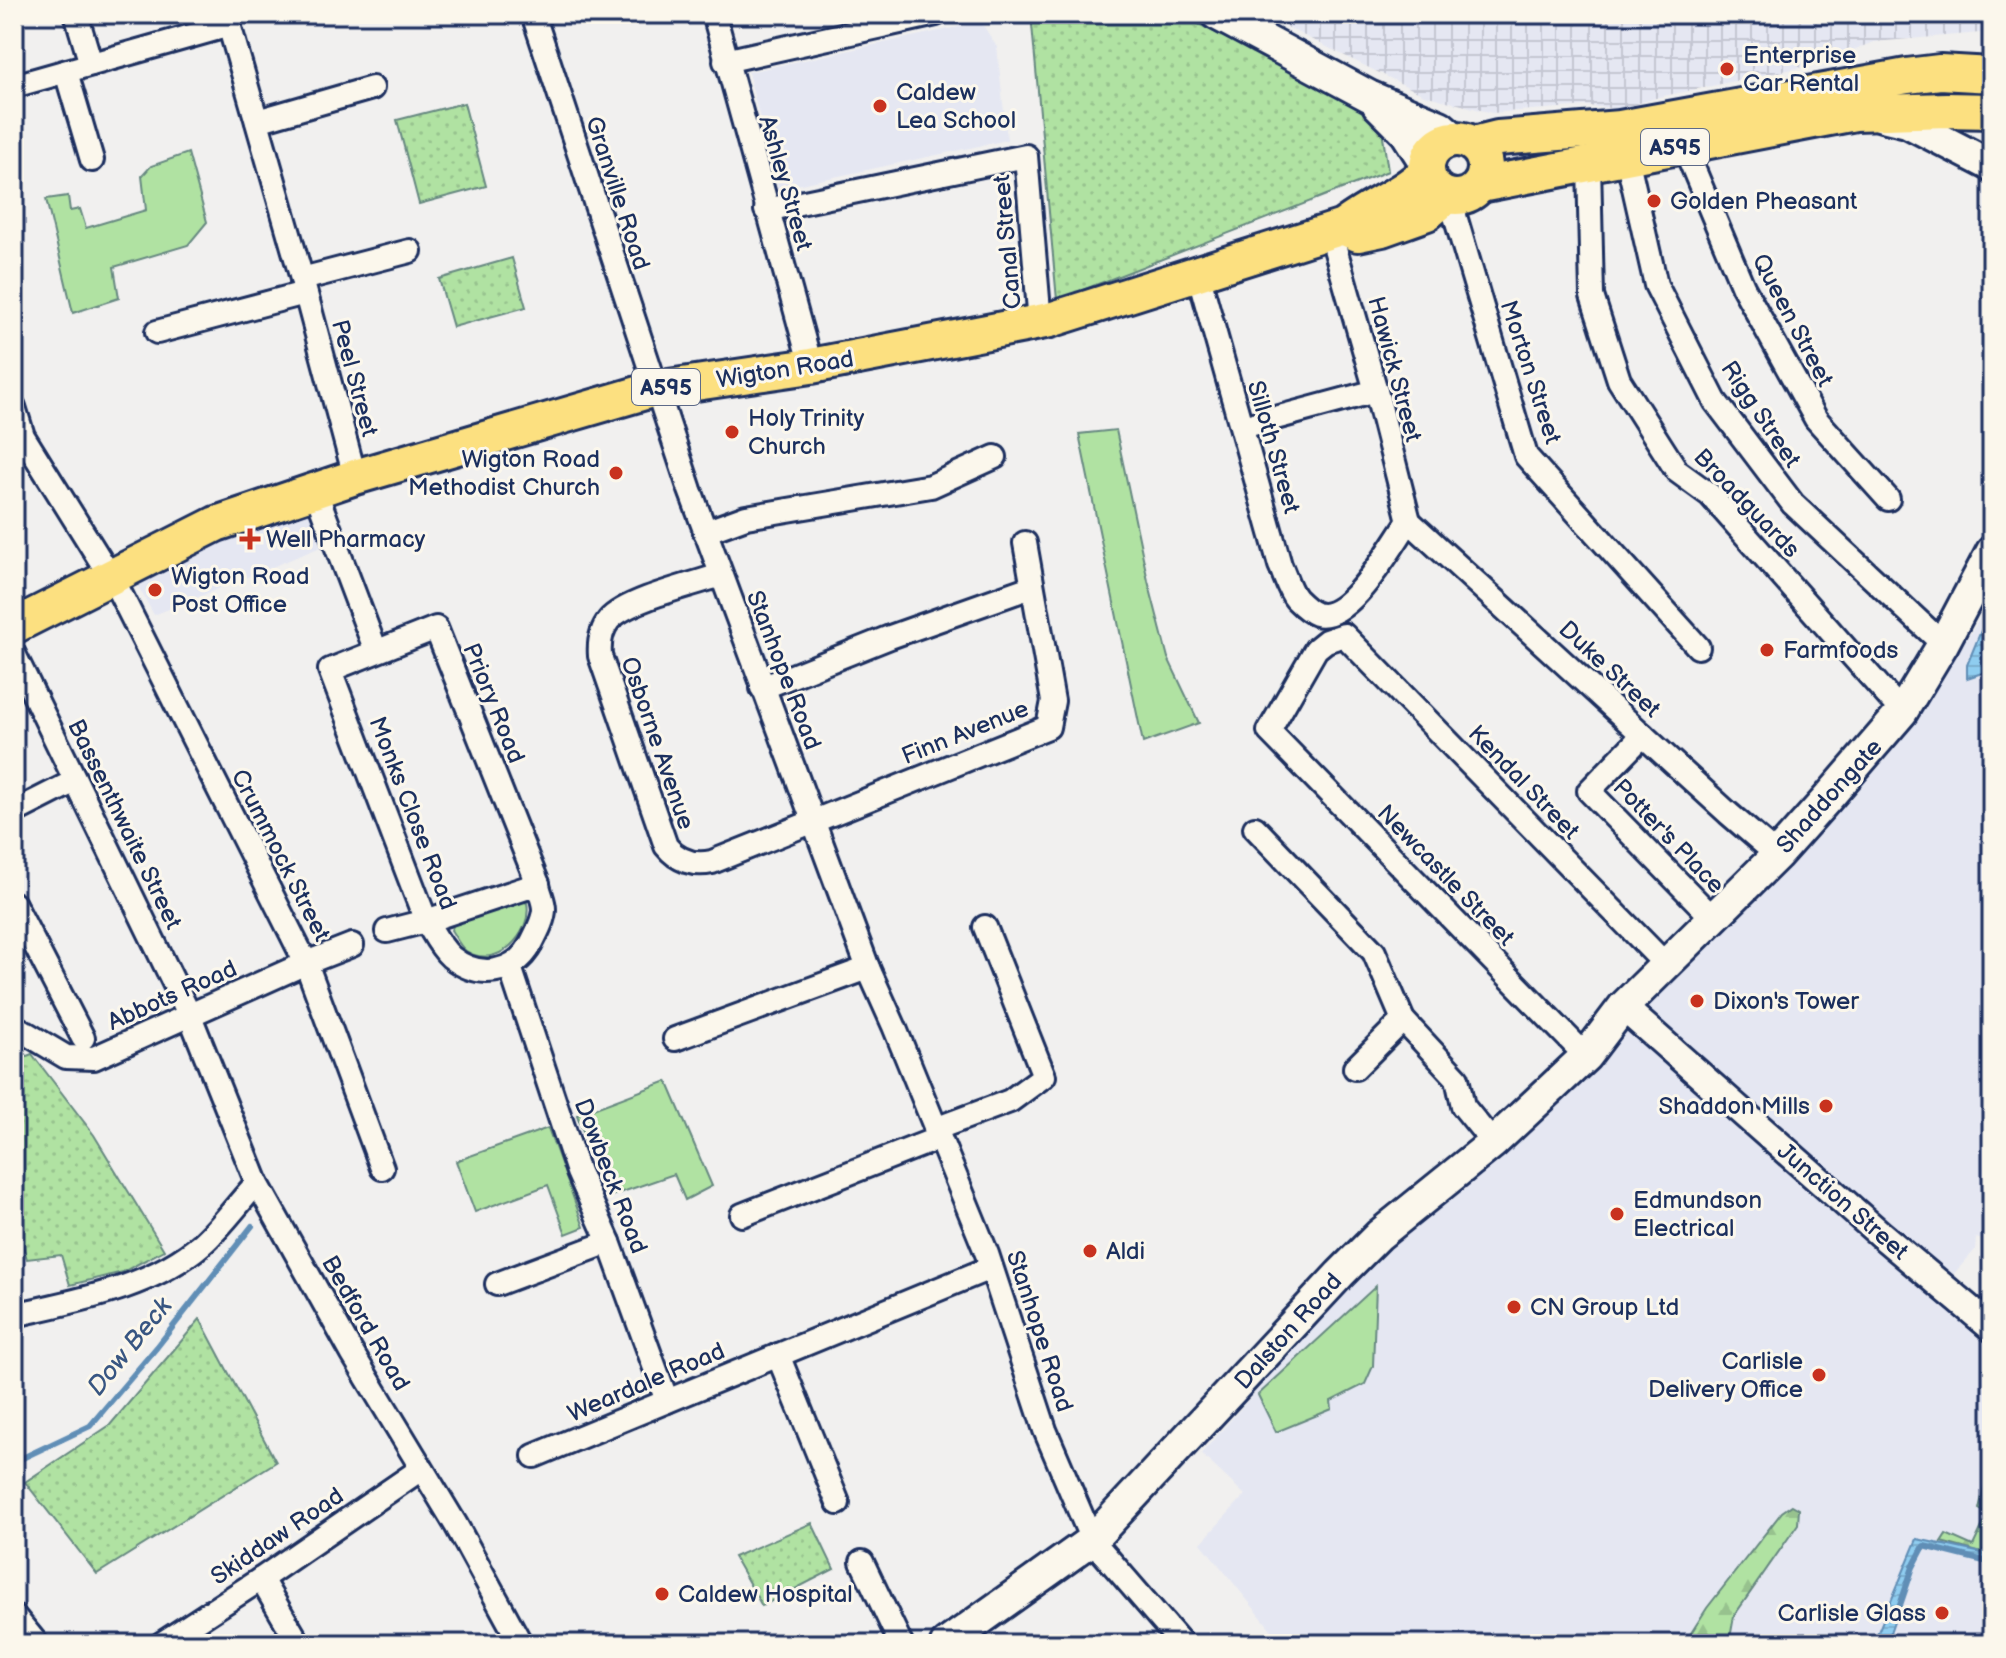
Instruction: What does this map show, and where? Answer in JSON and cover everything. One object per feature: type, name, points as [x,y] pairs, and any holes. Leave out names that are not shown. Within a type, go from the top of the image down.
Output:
[{"type":"main road","points":[[1216,14],[1369,96],[1440,126],[1485,158],[1485,177],[1448,183]]},
{"type":"main road","name":"A595","points":[[1464,141],[1620,128],[1851,85],[1940,72],[1992,75]]},
{"type":"main road","points":[[1369,96],[1406,133],[1448,183]]},
{"type":"main road","name":"A595","points":[[1448,183],[1627,157],[1855,113],[1992,111]]},
{"type":"main road","points":[[1870,113],[1907,122],[1992,166]]},
{"type":"main road","points":[[1448,183],[1432,150],[1439,144],[1464,141]]},
{"type":"main road","name":"Wigton Road","points":[[14,626],[216,524],[355,477],[655,389],[811,366],[1040,323],[1336,229],[1358,234],[1382,229],[1427,213],[1448,183]]},
{"type":"main road","name":"Shaddongate","points":[[1623,1007],[1777,855],[1902,712],[1943,644],[1992,551]]},
{"type":"main road","name":"Dalston Road","points":[[946,1644],[1092,1540],[1340,1274],[1379,1235],[1493,1143],[1586,1056],[1623,1007]]},
{"type":"street","points":[[76,14],[91,64]]},
{"type":"street","name":"Granville Road","points":[[533,14],[655,389]]},
{"type":"street","name":"Ashley Street","points":[[714,14],[811,366]]},
{"type":"street","points":[[725,61],[936,14]]},
{"type":"street","points":[[14,86],[228,19]]},
{"type":"street","name":"Peel Street","points":[[228,19],[355,477]]},
{"type":"street","points":[[1940,72],[1992,59]]},
{"type":"street","points":[[66,72],[92,160]]},
{"type":"street","points":[[257,121],[372,88]]},
{"type":"street","name":"Queen Street","points":[[1684,146],[1743,287],[1816,419],[1888,499]]},
{"type":"street","name":"Canal Street","points":[[766,210],[1026,156],[1040,323]]},
{"type":"street","name":"Rigg Street","points":[[1627,157],[1656,285],[1715,401],[1793,504],[1943,644]]},
{"type":"street","name":"Broadguards","points":[[1589,163],[1592,296],[1619,380],[1677,471],[1710,495],[1902,712]]},
{"type":"street","name":"Morton Street","points":[[1448,183],[1526,456],[1698,647]]},
{"type":"street","name":"Hawick Street","points":[[1336,229],[1351,306],[1409,521]]},
{"type":"street","points":[[157,332],[410,251]]},
{"type":"street","name":"Silloth Street","points":[[1198,273],[1280,565],[1295,598],[1315,614],[1326,614],[1346,605],[1356,596],[1409,521]]},
{"type":"street","name":"Stanhope Road","points":[[655,389],[762,688],[868,968],[987,1254],[1049,1440],[1092,1540],[1182,1644]]},
{"type":"street","points":[[1242,427],[1376,391]]},
{"type":"street","name":"Crummock Street","points":[[14,407],[23,436],[111,575],[306,963],[382,1168]]},
{"type":"street","points":[[705,532],[746,517],[931,486],[995,457]]},
{"type":"street","points":[[315,490],[376,651]]},
{"type":"street","name":"Duke Street","points":[[1409,521],[1777,855]]},
{"type":"street","name":"Finn Avenue","points":[[814,820],[1048,727],[1053,701],[1025,543]]},
{"type":"street","name":"Osborne Avenue","points":[[721,575],[630,605],[611,617],[601,635],[600,656],[666,846],[689,862],[712,862],[814,820]]},
{"type":"street","points":[[762,688],[890,637],[1031,587]]},
{"type":"street","name":"Priory Road","points":[[376,651],[436,628],[538,884],[544,909],[526,953],[510,967]]},
{"type":"street","name":"Newcastle Street","points":[[1344,635],[1326,641],[1316,649],[1269,731],[1586,1056]]},
{"type":"street","name":"Kendal Street","points":[[1344,635],[1666,965]]},
{"type":"street","name":"Monks Close Road","points":[[376,651],[330,670],[426,921],[439,944],[453,958],[491,973],[510,967]]},
{"type":"street","name":"Bassenthwaite Street","points":[[14,654],[190,1016]]},
{"type":"street","name":"Potter's Place","points":[[1643,735],[1589,791],[1712,917]]},
{"type":"street","points":[[14,812],[75,781]]},
{"type":"street","points":[[1255,828],[1374,952],[1403,1020],[1457,1078],[1463,1106],[1493,1143]]},
{"type":"street","points":[[387,931],[538,884]]},
{"type":"street","points":[[17,918],[83,1038]]},
{"type":"street","points":[[742,1215],[1010,1101],[1044,1076],[985,927]]},
{"type":"street","name":"Abbots Road","points":[[14,1026],[66,1057],[94,1058],[352,945]]},
{"type":"street","name":"Dowbeck Road","points":[[510,967],[578,1172],[609,1242],[667,1401]]},
{"type":"street","points":[[675,1039],[868,968]]},
{"type":"street","name":"Junction Street","points":[[1623,1007],[1879,1233],[1992,1328]]},
{"type":"street","name":"Bedford Road","points":[[190,1016],[257,1183],[352,1353],[456,1525],[521,1644]]},
{"type":"street","points":[[1355,1068],[1403,1020]]},
{"type":"street","points":[[14,1315],[90,1297],[160,1273],[203,1243],[257,1183]]},
{"type":"street","points":[[497,1284],[609,1242]]},
{"type":"street","name":"Weardale Road","points":[[534,1456],[990,1268]]},
{"type":"street","points":[[778,1355],[838,1503]]},
{"type":"street","name":"Skiddaw Road","points":[[161,1644],[421,1469]]},
{"type":"street","points":[[862,1562],[901,1644]]},
{"type":"street","points":[[261,1579],[299,1644]]},
{"type":"street","points":[[14,1616],[37,1644]]},
{"type":"shaded area","points":[[1260,14],[1992,14],[1992,32],[1874,42],[1816,64],[1659,97],[1620,109],[1587,106],[1492,113],[1424,95]]},
{"type":"shaded area","name":"Caldew Lea School","points":[[981,22],[997,47],[1007,140],[778,189],[748,72]]},
{"type":"shaded area","points":[[316,503],[333,542],[154,615],[134,579]]},
{"type":"shaded area","points":[[1992,579],[1992,1243],[1976,1238],[1975,1250],[1943,1286],[1992,1330],[1992,1644],[1283,1644],[1201,1543],[1245,1495],[1201,1454],[1494,1119],[1880,766],[1978,622]]},
{"type":"green space","points":[[1031,14],[1179,14],[1380,116],[1388,171],[1057,300]]},
{"type":"green space","points":[[464,103],[486,186],[419,204],[397,120]]},
{"type":"green space","points":[[188,153],[207,222],[188,245],[114,267],[119,298],[73,313],[46,199],[68,196],[70,211],[80,209],[86,228],[146,210],[142,176],[151,166]]},
{"type":"green space","points":[[512,258],[526,307],[453,327],[439,279]]},
{"type":"green space","points":[[1116,430],[1168,658],[1199,723],[1143,743],[1079,434]]},
{"type":"green space","points":[[518,899],[527,903],[524,926],[519,937],[501,953],[478,956],[466,951],[451,930],[455,922]]},
{"type":"green space","points":[[32,1054],[94,1135],[164,1250],[123,1272],[70,1285],[61,1255],[27,1259],[14,1217],[14,1061]]},
{"type":"green space","points":[[667,1081],[712,1186],[685,1200],[674,1174],[608,1197],[577,1115]]},
{"type":"green space","points":[[548,1128],[584,1227],[566,1234],[548,1185],[475,1212],[456,1161]]},
{"type":"green space","points":[[1376,1286],[1373,1366],[1365,1384],[1331,1401],[1332,1409],[1276,1432],[1258,1395]]},
{"type":"green space","points":[[200,1319],[276,1462],[97,1574],[25,1482],[110,1425]]},
{"type":"green space","points":[[1992,1365],[1992,1511],[1990,1533],[1982,1553],[1941,1542],[1946,1534],[1973,1546],[1988,1514],[1979,1509],[1988,1471]]},
{"type":"green space","points":[[1792,1505],[1799,1509],[1798,1524],[1734,1616],[1729,1644],[1684,1644],[1707,1608],[1782,1512]]},
{"type":"green space","points":[[812,1523],[834,1569],[762,1606],[734,1557]]},
{"type":"water","points":[[1992,604],[1992,644],[1985,662],[1985,672],[1967,678],[1967,665]]},
{"type":"water","points":[[1992,1511],[1992,1546],[1988,1560],[1924,1546],[1913,1567],[1886,1644],[1873,1644],[1917,1539],[1982,1553],[1990,1533]]},
{"type":"waterway","name":"Dow Beck","points":[[14,1462],[90,1426],[252,1226]]},
{"type":"waterway","points":[[1898,1611],[1913,1567],[1924,1546],[1984,1561],[1988,1560],[1992,1546]]},
{"type":"place","name":"Enterprise Car Rental","points":[[1727,69]]},
{"type":"place","name":"Caldew Lea School","points":[[880,106]]},
{"type":"place","name":"Golden Pheasant","points":[[1654,201]]},
{"type":"place","name":"Holy Trinity Church","points":[[732,432]]},
{"type":"place","name":"Wigton Road Methodist Church","points":[[616,473]]},
{"type":"place","name":"Well Pharmacy","points":[[250,539]]},
{"type":"place","name":"Wigton Road Post Office","points":[[155,590]]},
{"type":"place","name":"Farmfoods","points":[[1767,650]]},
{"type":"place","name":"Dixon's Tower","points":[[1697,1001]]},
{"type":"place","name":"Shaddon Mills","points":[[1826,1106]]},
{"type":"place","name":"Edmundson Electrical","points":[[1617,1214]]},
{"type":"place","name":"Aldi","points":[[1090,1251]]},
{"type":"place","name":"CN Group Ltd","points":[[1514,1307]]},
{"type":"place","name":"Carlisle Delivery Office","points":[[1819,1375]]},
{"type":"place","name":"Caldew Hospital","points":[[662,1594]]},
{"type":"place","name":"Carlisle Glass","points":[[1942,1613]]}]
